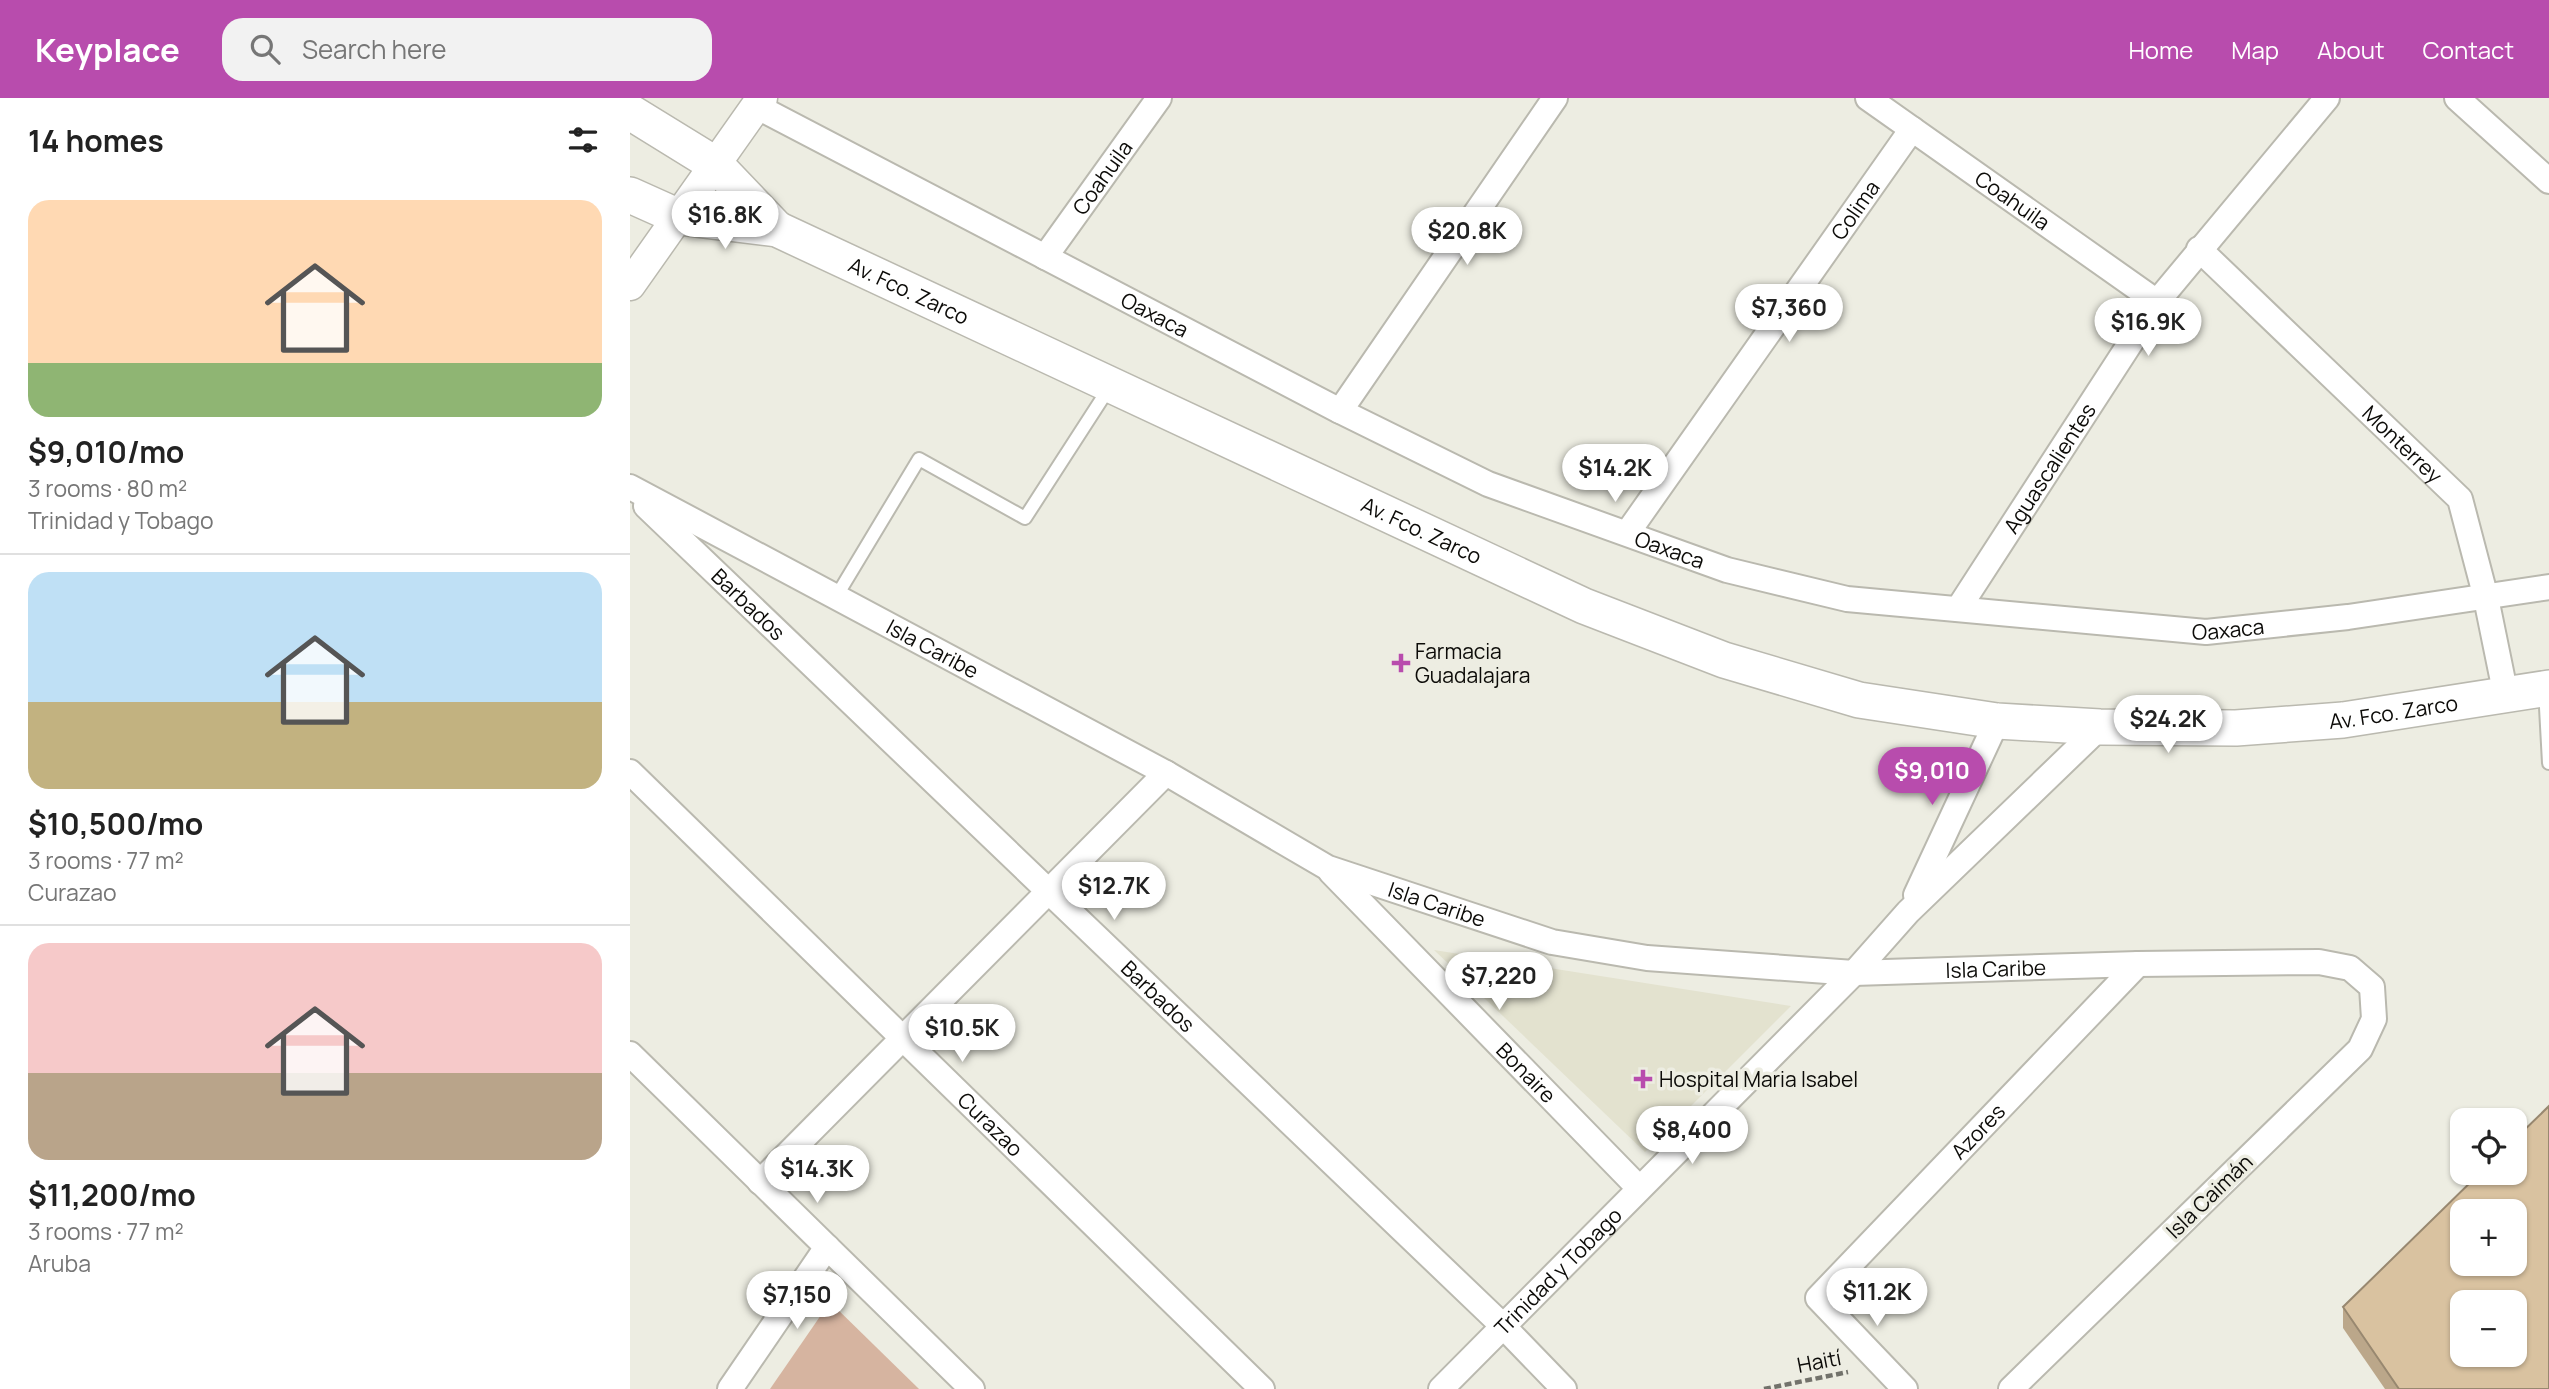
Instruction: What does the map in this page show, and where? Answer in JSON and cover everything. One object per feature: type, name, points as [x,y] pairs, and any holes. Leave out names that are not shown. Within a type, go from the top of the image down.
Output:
[{"type":"main road","points":[[630,112],[716,165],[777,229]]},
{"type":"main road","points":[[630,195],[679,217],[777,229]]},
{"type":"main road","name":"Av. Fco. Zarco","points":[[777,229],[1584,606],[1724,660],[1859,700],[1997,721],[2100,727],[2236,728],[2343,720],[2547,688]]},
{"type":"street","name":"Coahuila","points":[[1045,257],[1158,98]]},
{"type":"street","points":[[1340,411],[1555,98]]},
{"type":"street","name":"Coahuila","points":[[1868,98],[2157,302]]},
{"type":"street","name":"Aguascalientes","points":[[1958,609],[2157,302],[2327,98]]},
{"type":"street","points":[[2458,98],[2549,181]]},
{"type":"street","name":"Oaxaca","points":[[759,102],[1045,257],[1340,411],[1488,484],[1628,532],[1727,570],[1847,599],[2206,632],[2347,617],[2549,587]]},
{"type":"street","points":[[630,285],[759,102]]},
{"type":"street","name":"Colima","points":[[1628,532],[1912,129]]},
{"type":"street","name":"Monterrey","points":[[2199,249],[2460,499],[2486,598],[2506,696]]},
{"type":"street","name":"Isla Caribe","points":[[630,489],[1166,773],[1328,868],[1552,942],[1647,958],[1854,973],[2138,964],[2319,962],[2350,968],[2372,987]]},
{"type":"street","name":"Barbados","points":[[630,489],[1503,1326],[1564,1389]]},
{"type":"street","name":"Trinidad y Tobago","points":[[1908,912],[1997,721]]},
{"type":"street","name":"Trinidad y Tobago","points":[[1441,1389],[1638,1187],[1854,973],[1908,912],[2100,727]]},
{"type":"street","name":"Curazao","points":[[630,772],[1262,1389]]},
{"type":"street","points":[[760,1182],[1166,773]]},
{"type":"street","name":"Bonaire","points":[[1328,868],[1638,1187]]},
{"type":"street","name":"Azores","points":[[1880,1366],[1818,1298],[2138,964]]},
{"type":"street","name":"Isla Caimán","points":[[2011,1389],[2360,1049],[2374,1019],[2372,987]]},
{"type":"street","points":[[630,1054],[972,1389]]},
{"type":"street","points":[[730,1389],[827,1247]]},
{"type":"street","points":[[1880,1366],[1905,1389]]},
{"type":"lane","points":[[836,597],[919,459],[1025,518],[1111,385]]},
{"type":"lane","points":[[2547,688],[2549,763]]},
{"type":"path","name":"Haití","points":[[1764,1389],[1880,1366]]},
{"type":"shaded area","name":"Hospital Maria Isabel","points":[[1434,950],[1791,1006],[1645,1152]]},
{"type":"shaded area","points":[[830,1302],[919,1389],[770,1389]]},
{"type":"building","points":[[2549,1106],[2549,1389],[2399,1389],[2343,1307],[2450,1202],[2450,1276],[2527,1276],[2527,1199],[2453,1199],[2468,1185],[2527,1185],[2527,1127]]},
{"type":"place","name":"Farmacia Guadalajara","points":[[1401,663]]},
{"type":"place","name":"Hospital Maria Isabel","points":[[1643,1079]]}]
